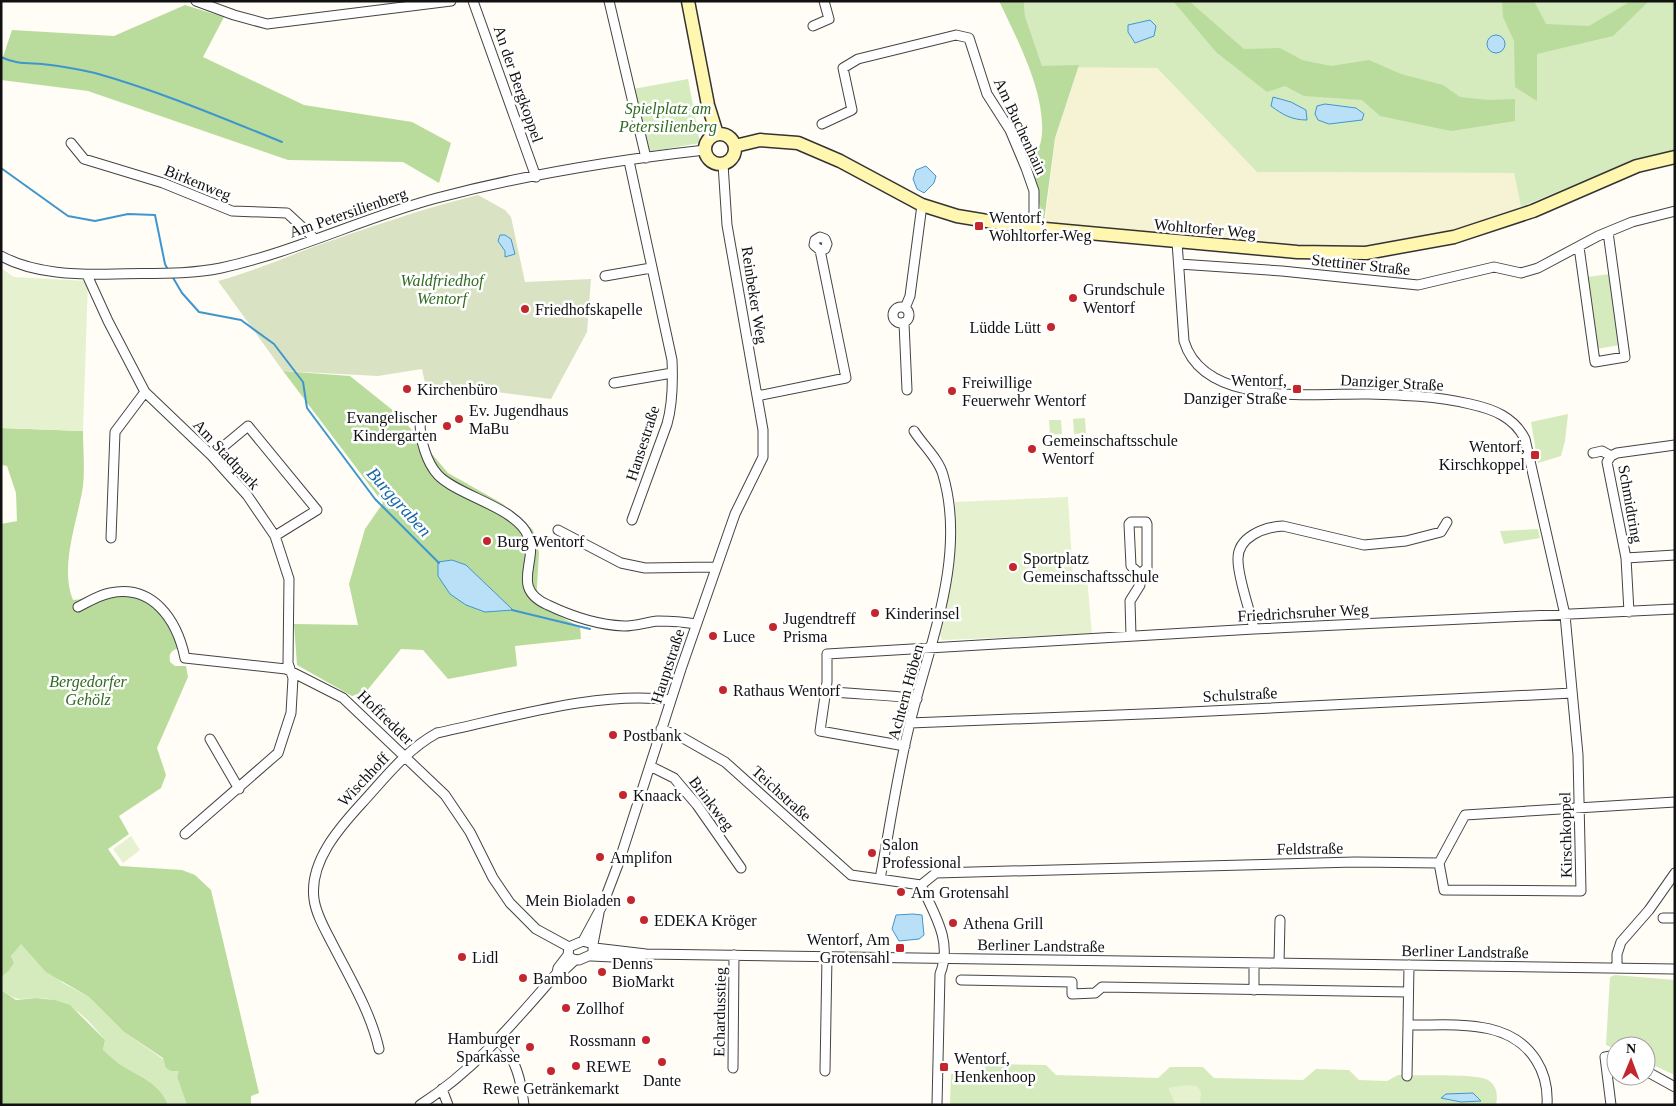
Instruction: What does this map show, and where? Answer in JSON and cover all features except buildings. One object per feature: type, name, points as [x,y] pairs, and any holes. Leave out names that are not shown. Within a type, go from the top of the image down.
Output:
[{"type":"main road","points":[[688,1],[708,104],[717,134]]},
{"type":"main road","points":[[717,134],[730,138],[735,146],[731,159],[723,164],[711,161],[705,150],[709,139],[717,134]]},
{"type":"main road","name":"Wohltorfer Weg","points":[[735,146],[760,140],[798,144],[840,160],[922,205],[957,216],[1034,228],[1297,252],[1366,252],[1454,237],[1520,216],[1637,166],[1675,157]]},
{"type":"street","points":[[196,1],[234,15],[267,24],[451,1]]},
{"type":"street","name":"An der Bergkoppel","points":[[473,1],[536,177]]},
{"type":"street","points":[[609,1],[646,158]]},
{"type":"street","points":[[813,26],[829,19],[824,1]]},
{"type":"street","name":"Am Buchenhain","points":[[822,124],[852,110],[843,68],[858,59],[956,35],[969,38],[988,94],[1010,130],[1034,191],[1034,228]]},
{"type":"street","name":"Birkenweg","points":[[71,143],[84,160],[163,183],[232,211],[287,213],[315,238]]},
{"type":"street","name":"Am Petersilienberg","points":[[1,256],[18,266],[87,275],[175,272],[220,268],[283,251],[315,238],[436,198],[536,177],[705,150]]},
{"type":"street","name":"Hansestraße","points":[[629,161],[672,360],[671,408],[632,520]]},
{"type":"street","name":"Reinbeker Weg","points":[[723,164],[727,225],[763,430]]},
{"type":"street","points":[[907,390],[904,323],[909,315],[906,308],[910,296],[922,205]]},
{"type":"street","name":"Stettiner Straße","points":[[1179,264],[1282,271],[1418,285],[1494,268],[1521,273],[1538,268],[1608,232],[1632,222],[1675,211]]},
{"type":"street","points":[[1579,247],[1595,362],[1625,358],[1608,232]]},
{"type":"street","name":"Danziger Straße","points":[[1177,242],[1184,341],[1187,351],[1197,366],[1229,384],[1258,392],[1407,395],[1444,398],[1496,412],[1508,418],[1519,427],[1530,456],[1565,615]]},
{"type":"street","points":[[757,396],[846,378],[820,250]]},
{"type":"street","points":[[605,276],[651,268]]},
{"type":"street","name":"Am Stadtpark","points":[[87,275],[108,321],[145,392],[212,456],[247,495],[275,536],[289,579],[288,663],[294,678],[291,714],[278,753],[239,789],[185,834]]},
{"type":"street","points":[[904,323],[896,322],[893,314],[898,308],[906,308]]},
{"type":"street","name":"Hansestraße","points":[[614,383],[672,373]]},
{"type":"street","points":[[110,538],[116,432],[145,392]]},
{"type":"street","points":[[420,422],[420,436],[438,475],[462,490],[500,508],[516,520],[528,534],[531,546],[526,578],[532,595],[546,605],[608,624],[626,626],[658,622],[696,624]]},
{"type":"street","points":[[212,456],[248,426],[317,510],[275,536]]},
{"type":"street","name":"Hauptstraße","points":[[593,949],[599,913],[619,862],[715,567],[735,514],[763,457],[763,430]]},
{"type":"street","name":"Achtern Höben","points":[[880,879],[910,723],[933,647],[950,557],[949,501],[943,472],[914,431]]},
{"type":"street","name":"Schmidtring","points":[[1629,612],[1626,558],[1607,462],[1611,456],[1617,453],[1675,445]]},
{"type":"street","name":"Schmidtring","points":[[1593,453],[1602,451],[1611,456]]},
{"type":"street","points":[[1131,636],[1130,600],[1140,585],[1140,574],[1131,566],[1129,524],[1131,522],[1146,522],[1147,524],[1147,568],[1140,574]]},
{"type":"street","points":[[1254,629],[1238,560],[1242,547],[1250,537],[1260,531],[1270,526],[1283,526],[1364,545],[1416,539],[1441,532],[1447,522]]},
{"type":"street","points":[[558,530],[621,563],[645,568],[715,567]]},
{"type":"street","name":"Schmidtring","points":[[1626,558],[1675,555]]},
{"type":"street","name":"Hoffredder","points":[[78,607],[110,593],[140,593],[163,609],[180,641],[185,658],[286,669],[344,698],[445,795],[470,832],[492,878],[510,903],[536,929],[571,954]]},
{"type":"street","name":"Friedrichsruher Weg","points":[[826,691],[827,654],[1254,629],[1675,609]]},
{"type":"street","name":"Kirschkoppel","points":[[1439,863],[1444,890],[1581,891],[1581,806],[1565,615]]},
{"type":"street","points":[[905,746],[820,731],[826,691],[850,694],[883,694],[917,699]]},
{"type":"street","name":"Schulstraße","points":[[910,723],[1572,693]]},
{"type":"street","name":"Wischhoff","points":[[379,1049],[373,1028],[326,932],[314,898],[320,863],[340,827],[405,756],[421,742],[436,733],[600,699],[651,697],[671,700]]},
{"type":"street","name":"Teichstraße","points":[[661,729],[683,738],[725,762],[851,875],[880,879]]},
{"type":"street","points":[[210,739],[239,789]]},
{"type":"street","name":"Brinkweg","points":[[650,766],[674,778],[697,805],[741,868]]},
{"type":"street","points":[[1439,863],[1465,815],[1581,806],[1675,802]]},
{"type":"street","name":"Feldstraße","points":[[921,885],[936,873],[1355,862],[1439,863]]},
{"type":"street","points":[[1617,968],[1617,954],[1621,942],[1649,910],[1675,873]]},
{"type":"street","points":[[880,879],[921,885],[944,938],[945,959],[940,974],[937,1105]]},
{"type":"street","name":"Hauptstraße","points":[[583,941],[594,917],[599,913]]},
{"type":"street","points":[[1663,918],[1675,918]]},
{"type":"street","points":[[1279,963],[1280,920]]},
{"type":"street","points":[[420,1105],[499,1041],[557,973],[558,968],[583,941],[593,949]]},
{"type":"street","points":[[571,954],[593,949]]},
{"type":"street","name":"Berliner Landstraße","points":[[593,949],[635,958],[646,954],[1675,969]]},
{"type":"street","name":"Echardusstieg","points":[[732,1068],[734,955]]},
{"type":"street","points":[[825,1071],[827,957]]},
{"type":"street","points":[[1254,963],[1254,990]]},
{"type":"street","points":[[1407,1076],[1409,965]]},
{"type":"street","points":[[961,980],[1072,982],[1072,994],[1096,993],[1102,987],[1408,992]]},
{"type":"street","points":[[1408,1025],[1486,1028],[1514,1037],[1530,1052],[1539,1064],[1546,1085],[1547,1105]]},
{"type":"street","points":[[499,1041],[508,1050],[516,1065],[524,1105]]},
{"type":"street","points":[[1656,1076],[1675,1087]]},
{"type":"street","points":[[1609,1086],[1611,1105]]},
{"type":"street","points":[[442,1089],[448,1105]]},
{"type":"shaded area","points":[[1079,65],[1157,68],[1257,172],[1514,173],[1521,207],[1454,233],[1366,249],[1297,249],[1045,222],[1055,138]]},
{"type":"green space","points":[[999,1],[1024,1],[1025,16],[1042,66],[1079,65],[1055,138],[1044,222],[1030,166],[1038,151],[1042,134],[1039,100],[1028,66]]},
{"type":"green space","points":[[1024,1],[1675,1],[1675,150],[1629,162],[1521,207],[1514,173],[1257,172],[1157,68],[1042,67],[1025,16]]},
{"type":"green space","points":[[1173,1],[1189,1],[1244,49],[1280,48],[1302,60],[1331,66],[1369,60],[1401,74],[1443,85],[1460,97],[1489,100],[1515,99],[1515,121],[1451,131],[1380,116],[1362,100],[1304,96],[1285,86],[1267,92],[1216,52]]},
{"type":"green space","points":[[1502,1],[1534,1],[1546,24],[1589,26],[1631,1],[1649,1],[1613,36],[1537,54],[1537,101],[1515,87],[1514,41],[1503,17]]},
{"type":"green space","points":[[185,5],[224,17],[203,57],[304,105],[412,122],[451,143],[439,183],[403,162],[288,160],[88,91],[1,80],[1,63],[12,30],[114,36]]},
{"type":"green space","name":"Spielplatz am Petersilienberg","points":[[688,79],[700,143],[648,152],[633,89]]},
{"type":"green space","name":"Waldfriedhof Wentorf","points":[[478,195],[505,210],[511,217],[525,282],[591,279],[587,332],[551,399],[465,388],[427,392],[422,369],[378,376],[283,371],[218,281],[374,226]]},
{"type":"green space","points":[[1,268],[14,277],[88,281],[83,431],[1,428]]},
{"type":"green space","points":[[1610,274],[1620,345],[1596,349],[1587,277]]},
{"type":"green space","points":[[283,371],[350,376],[400,416],[448,473],[503,504],[533,530],[539,552],[536,604],[580,627],[581,639],[515,646],[517,666],[448,679],[423,650],[401,649],[365,693],[352,696],[297,665],[294,624],[358,625],[349,584],[365,529],[383,503]]},
{"type":"green space","points":[[1568,414],[1561,456],[1538,463],[1531,422]]},
{"type":"green space","points":[[1085,418],[1086,433],[1074,434],[1073,419]]},
{"type":"green space","points":[[1049,420],[1061,420],[1062,434],[1050,435]]},
{"type":"green space","name":"Bergedorfer Gehölz","points":[[1,428],[83,431],[83,486],[71,543],[68,573],[69,587],[73,600],[116,595],[129,596],[149,603],[169,626],[179,648],[171,653],[170,662],[175,666],[186,666],[188,677],[157,748],[166,775],[161,788],[119,816],[129,834],[108,849],[120,866],[182,870],[195,875],[211,890],[259,1093],[251,1096],[251,1105],[187,1105],[177,1077],[179,1071],[171,1071],[166,1068],[163,1058],[124,1032],[89,997],[46,972],[21,944],[11,956],[14,963],[9,971],[1,977],[1,524],[17,521],[16,493],[7,466],[1,465]]},
{"type":"green space","name":"Sportplatz Gemeinschaftsschule","points":[[1068,497],[1073,577],[1087,577],[1092,634],[942,640],[940,634],[955,556],[955,502]]},
{"type":"green space","points":[[1538,529],[1540,538],[1504,544],[1500,531]]},
{"type":"green space","points":[[131,836],[140,850],[123,863],[113,849]]},
{"type":"green space","points":[[21,943],[63,983],[89,997],[124,1032],[180,1071],[177,1077],[187,1105],[168,1105],[155,1086],[121,1065],[103,1050],[105,1040],[84,1017],[68,1006],[49,999],[16,998],[1,990],[1,977],[9,971],[14,963],[11,956]]},
{"type":"green space","points":[[1615,975],[1675,980],[1675,1075],[1656,1066],[1656,1036],[1607,1036],[1610,977]]},
{"type":"green space","points":[[1,990],[16,1000],[36,998],[55,1000],[70,1005],[105,1040],[103,1050],[121,1065],[155,1086],[168,1105],[1,1105]]},
{"type":"green space","points":[[988,1064],[1046,1065],[1056,1075],[1158,1078],[1170,1067],[1203,1067],[1214,1078],[1303,1080],[1316,1069],[1349,1070],[1359,1080],[1387,1081],[1398,1075],[1471,1076],[1491,1082],[1495,1088],[1497,1098],[1496,1105],[950,1104],[951,1074],[977,1075]]},
{"type":"green space","points":[[1187,1085],[1197,1086],[1201,1092],[1200,1105],[1176,1105],[1168,1088]]},
{"type":"water","points":[[1150,20],[1156,26],[1154,36],[1135,43],[1128,32],[1128,25]]},
{"type":"water","points":[[1496,35],[1502,38],[1505,44],[1502,50],[1496,53],[1490,50],[1487,44],[1490,38]]},
{"type":"water","points":[[1273,97],[1291,102],[1306,110],[1307,120],[1292,118],[1275,109],[1271,106]]},
{"type":"water","points":[[1325,104],[1356,108],[1364,114],[1362,120],[1329,124],[1318,120],[1315,114],[1317,106]]},
{"type":"water","points":[[926,166],[936,176],[934,183],[924,193],[917,189],[913,179],[916,170]]},
{"type":"water","points":[[500,235],[505,235],[511,239],[515,254],[505,257],[505,251],[498,241]]},
{"type":"water","points":[[452,560],[466,565],[513,610],[485,612],[466,605],[450,594],[438,576],[438,562]]},
{"type":"water","points":[[896,915],[922,915],[924,935],[919,939],[899,941],[892,929]]},
{"type":"water","points":[[1473,1093],[1481,1101],[1461,1102],[1441,1098],[1446,1094]]},
{"type":"waterway","points":[[1,57],[16,62],[82,70],[119,80],[189,105],[282,142]]},
{"type":"waterway","name":"Burggraben","points":[[1,168],[68,216],[95,221],[128,214],[155,215],[165,264],[168,270]]},
{"type":"waterway","name":"Burggraben","points":[[172,276],[182,293],[199,312],[241,320],[274,344],[303,382],[307,408],[375,499],[439,563]]},
{"type":"waterway","name":"Burggraben","points":[[512,610],[590,629]]},
{"type":"place","name":"Wentorf, Wohltorfer Weg","points":[[979,226]]},
{"type":"place","name":"Grundschule Wentorf","points":[[1073,298]]},
{"type":"place","name":"Friedhofskapelle","points":[[525,309]]},
{"type":"place","name":"Lüdde Lütt","points":[[1051,327]]},
{"type":"place","name":"Kirchenbüro","points":[[407,389]]},
{"type":"place","name":"Wentorf, Danziger Straße","points":[[1297,389]]},
{"type":"place","name":"Freiwillige Feuerwehr Wentorf","points":[[952,391]]},
{"type":"place","name":"Ev. Jugendhaus MaBu","points":[[459,419]]},
{"type":"place","name":"Evangelischer Kindergarten","points":[[447,426]]},
{"type":"place","name":"Gemeinschaftsschule Wentorf","points":[[1032,449]]},
{"type":"place","name":"Wentorf, Kirschkoppel","points":[[1535,455]]},
{"type":"place","name":"Burg Wentorf","points":[[487,541]]},
{"type":"place","name":"Sportplatz Gemeinschaftsschule","points":[[1013,567]]},
{"type":"place","name":"Kinderinsel","points":[[875,613]]},
{"type":"place","name":"Jugendtreff Prisma","points":[[773,627]]},
{"type":"place","name":"Luce","points":[[713,636]]},
{"type":"place","name":"Rathaus Wentorf","points":[[723,690]]},
{"type":"place","name":"Postbank","points":[[613,735]]},
{"type":"place","name":"Knaack","points":[[623,795]]},
{"type":"place","name":"Salon Professional","points":[[872,853]]},
{"type":"place","name":"Amplifon","points":[[600,857]]},
{"type":"place","name":"Am Grotensahl","points":[[901,892]]},
{"type":"place","name":"Mein Bioladen","points":[[631,900]]},
{"type":"place","name":"EDEKA Kröger","points":[[644,920]]},
{"type":"place","name":"Athena Grill","points":[[953,923]]},
{"type":"place","name":"Wentorf, Am Grotensahl","points":[[900,948]]},
{"type":"place","name":"Lidl","points":[[462,957]]},
{"type":"place","name":"Denns BioMarkt","points":[[602,972]]},
{"type":"place","name":"Bamboo","points":[[523,978]]},
{"type":"place","name":"Zollhof","points":[[566,1008]]},
{"type":"place","name":"Rossmann","points":[[646,1040]]},
{"type":"place","name":"Hamburger Sparkasse","points":[[530,1047]]},
{"type":"place","name":"Dante","points":[[662,1062]]},
{"type":"place","name":"REWE","points":[[576,1066]]},
{"type":"place","name":"Wentorf, Henkenhoop","points":[[944,1067]]},
{"type":"place","name":"Rewe Getränkemarkt","points":[[551,1071]]}]
